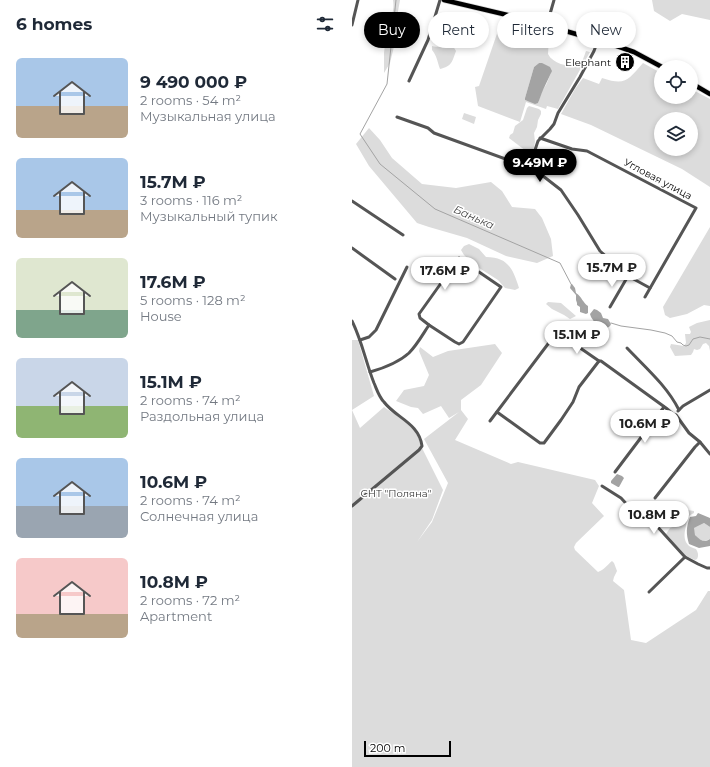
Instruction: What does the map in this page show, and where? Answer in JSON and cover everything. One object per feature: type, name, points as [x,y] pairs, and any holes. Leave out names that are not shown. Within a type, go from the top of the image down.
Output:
[{"type":"main road","points":[[444,0],[497,13]]},
{"type":"main road","points":[[622,48],[634,52],[654,63]]},
{"type":"main road","points":[[699,87],[710,91]]},
{"type":"main road","points":[[699,87],[710,94]]},
{"type":"street","points":[[352,25],[358,0]]},
{"type":"street","points":[[410,81],[428,40],[440,0]]},
{"type":"street","points":[[551,12],[554,0]]},
{"type":"street","points":[[528,168],[538,141],[554,124],[558,113],[580,77],[595,48]]},
{"type":"street","points":[[397,117],[428,128],[434,134],[472,146],[528,168],[543,176],[560,190],[578,215],[600,251],[628,276],[650,288]]},
{"type":"street","name":"Угловая улица","points":[[540,138],[572,150],[587,151],[696,208],[645,297]]},
{"type":"street","points":[[352,201],[403,235]]},
{"type":"street","points":[[352,248],[395,279]]},
{"type":"street","points":[[459,258],[420,314],[420,318],[429,325],[459,344],[463,342],[501,287],[479,272]]},
{"type":"street","points":[[360,340],[369,337],[376,330],[407,267]]},
{"type":"street","points":[[610,307],[628,276]]},
{"type":"street","points":[[352,321],[378,393],[384,403],[410,424],[416,432],[422,446],[352,506]]},
{"type":"street","points":[[370,372],[395,363],[410,352],[429,325]]},
{"type":"street","points":[[490,421],[557,332],[599,361],[601,360],[673,414],[676,414],[689,434],[700,442],[710,454]]},
{"type":"street","points":[[627,348],[664,387],[679,410]]},
{"type":"street","points":[[497,412],[540,443],[544,443],[574,402],[579,388],[599,361]]},
{"type":"street","points":[[676,414],[683,406],[710,390]]},
{"type":"street","points":[[615,472],[664,407]]},
{"type":"street","points":[[655,498],[700,442]]},
{"type":"street","points":[[602,486],[621,498],[633,511],[655,524],[685,557],[707,568],[710,568]]},
{"type":"street","points":[[649,592],[685,557]]},
{"type":"green space","points":[[393,0],[400,0],[398,12],[392,12]]},
{"type":"green space","points":[[652,0],[710,0],[710,20],[682,14],[670,21],[654,11]]},
{"type":"green space","points":[[497,34],[497,48],[548,48],[548,54],[553,60],[569,66],[578,67],[582,62],[586,51],[590,52],[558,109],[547,106],[546,109],[526,102],[520,122],[478,106],[475,87],[479,86]],"holes":[[[539,63],[551,73],[542,91],[538,103],[525,100],[534,67]]]},
{"type":"green space","points":[[385,48],[394,48],[390,63],[384,73]]},
{"type":"green space","points":[[432,48],[454,48],[456,51],[449,65],[440,69]]},
{"type":"green space","points":[[643,63],[654,69],[654,104],[698,104],[698,93],[710,99],[710,187],[682,169],[655,156],[698,156],[698,112],[654,112],[654,155],[591,125],[561,114],[583,78],[599,84],[602,78],[622,81],[630,77]]},
{"type":"green space","points":[[529,106],[541,111],[534,133],[535,142],[533,152],[526,151],[509,138],[513,133],[515,126],[523,120]]},
{"type":"green space","points":[[464,113],[476,117],[474,124],[462,119]]},
{"type":"green space","points":[[369,128],[380,140],[392,158],[422,184],[456,188],[491,182],[502,191],[512,207],[535,209],[542,218],[551,239],[553,256],[537,263],[506,256],[467,238],[417,223],[369,166],[356,144]]},
{"type":"green space","points":[[710,227],[710,306],[704,305],[687,314],[670,318],[665,315],[663,307]]},
{"type":"green space","points":[[469,244],[479,249],[486,257],[500,259],[505,262],[512,270],[519,288],[515,290],[505,288],[498,280],[476,266],[464,255],[461,250],[464,246]]},
{"type":"green space","points":[[548,302],[561,303],[576,316],[570,319],[552,309],[546,304]]},
{"type":"green space","points":[[710,320],[710,351],[709,346],[706,343],[703,344],[700,349],[694,349],[691,355],[675,356],[670,347],[671,344],[684,346],[686,343],[685,334],[690,334],[691,332],[689,327],[697,323]]},
{"type":"green space","points":[[352,340],[358,340],[374,396],[352,410]]},
{"type":"green space","name":"СНТ \"Поляна\"","points":[[495,344],[502,353],[481,385],[461,400],[461,410],[468,419],[455,440],[511,464],[518,462],[595,480],[599,486],[592,503],[604,516],[576,543],[574,547],[575,550],[598,572],[604,569],[612,561],[614,563],[617,571],[613,581],[624,590],[631,640],[646,643],[696,610],[708,591],[710,591],[710,767],[352,767],[352,410],[360,428],[384,407],[407,423],[419,439],[443,490],[432,520],[417,542],[432,522],[448,483],[424,439],[459,412],[449,418],[441,406],[423,414],[418,408],[396,401],[404,390],[424,386],[429,375],[419,351],[420,347],[433,357],[448,351]]},
{"type":"green space","points":[[687,510],[694,511],[686,522],[685,540],[689,546],[697,551],[698,557],[695,560],[686,556],[666,534],[670,528],[676,526],[678,519]]},
{"type":"green space","points":[[704,523],[710,527],[710,539],[701,540],[695,534],[694,528]]},
{"type":"shaded area","points":[[539,63],[550,67],[552,71],[538,103],[535,104],[525,100],[525,98],[534,67]]},
{"type":"shaded area","points":[[571,284],[575,288],[576,293],[588,306],[588,313],[586,314],[580,312],[580,307],[577,305],[576,295],[570,288]]},
{"type":"shaded area","points":[[594,309],[601,313],[603,318],[608,319],[611,324],[610,326],[606,329],[595,323],[590,314]]},
{"type":"shaded area","points":[[617,474],[624,478],[619,487],[611,483]]},
{"type":"shaded area","points":[[698,513],[710,518],[710,527],[704,523],[694,528],[695,535],[702,540],[706,541],[710,539],[710,546],[699,548],[689,544],[687,527],[690,517],[696,516]]},
{"type":"waterway","name":"Банька","points":[[396,0],[387,84],[360,134],[380,164],[435,209],[560,263],[571,284]]},
{"type":"waterway","name":"Банька","points":[[611,323],[665,333],[672,336],[677,342],[686,346],[689,345],[693,339],[700,337],[710,339]]},
{"type":"place","name":"Elephant","points":[[625,62]]}]
